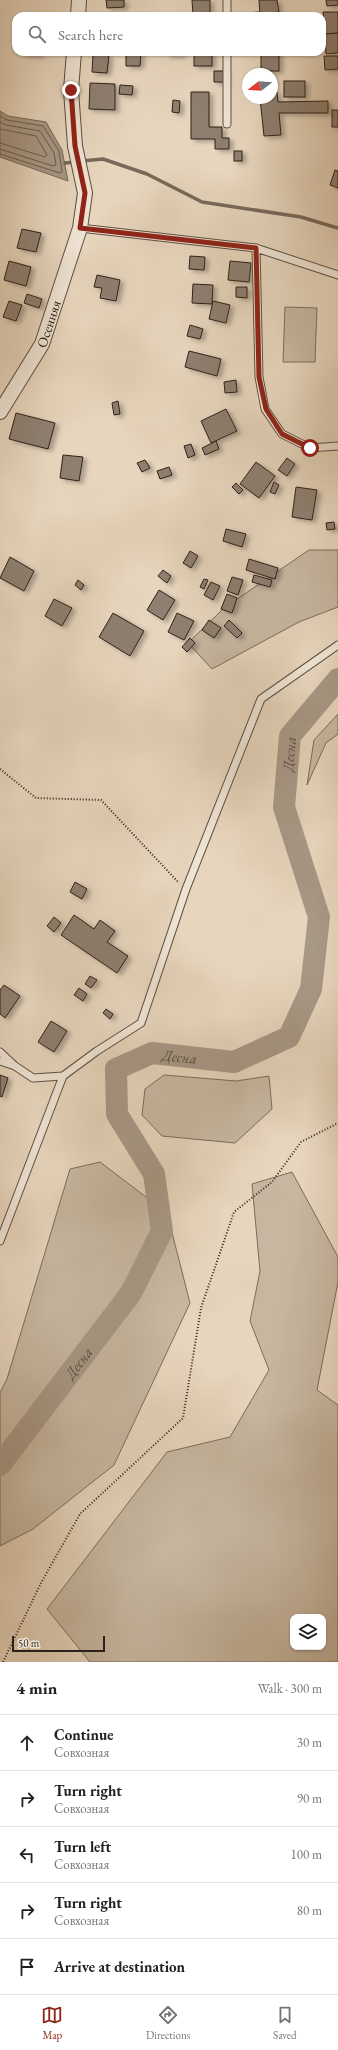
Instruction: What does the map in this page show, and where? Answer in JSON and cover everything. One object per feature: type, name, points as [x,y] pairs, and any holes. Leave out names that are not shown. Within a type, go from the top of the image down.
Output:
[{"type":"street","points":[[78,12],[79,0]]},
{"type":"street","name":"Осенняя","points":[[0,412],[42,344],[80,228],[85,193],[75,146],[71,90],[74,56]]},
{"type":"lane","points":[[226,0],[227,12]]},
{"type":"lane","points":[[227,56],[227,124]]},
{"type":"lane","points":[[80,228],[256,248],[338,275]]},
{"type":"lane","points":[[256,248],[259,377],[266,409],[282,434],[310,448],[338,446]]},
{"type":"lane","points":[[0,1052],[15,1066],[33,1078],[63,1076],[97,1051],[140,1023],[186,889],[261,699],[338,645]]},
{"type":"lane","points":[[0,1061],[15,1066]]},
{"type":"lane","points":[[0,1241],[63,1076]]},
{"type":"path","points":[[0,769],[36,798],[101,800],[186,889]]},
{"type":"path","points":[[3,1662],[42,1583],[80,1514],[183,1418],[201,1308],[234,1212],[272,1182],[301,1142],[338,1123]]},
{"type":"shaded area","points":[[285,307],[317,308],[315,362],[283,362]]},
{"type":"shaded area","points":[[309,550],[338,550],[338,607],[299,622],[212,669],[188,643],[224,608]]},
{"type":"shaded area","points":[[338,714],[338,734],[326,743],[307,785],[314,740]]},
{"type":"shaded area","points":[[164,1075],[236,1081],[269,1076],[272,1109],[235,1143],[162,1136],[142,1115],[145,1089]]},
{"type":"shaded area","points":[[100,1162],[167,1213],[190,1303],[114,1465],[33,1529],[0,1546],[0,1393],[7,1379],[70,1169]]},
{"type":"shaded area","points":[[292,1172],[338,1257],[338,1282],[317,1390],[338,1405],[338,1662],[90,1662],[47,1609],[167,1452],[230,1437],[269,1370],[250,1321],[260,1271],[252,1184]]},
{"type":"water","points":[[0,111],[8,116],[46,122],[62,150],[68,181],[0,157]]},
{"type":"building","points":[[106,0],[124,0],[124,7],[107,8]]},
{"type":"building","points":[[192,0],[210,0],[210,12],[193,12]]},
{"type":"building","points":[[259,0],[277,0],[279,12],[260,12]]},
{"type":"building","points":[[326,0],[338,0],[338,5],[327,6]]},
{"type":"building","points":[[326,12],[338,12],[338,33],[326,34]]},
{"type":"building","points":[[338,33],[338,53],[326,54],[326,34]]},
{"type":"building","points":[[93,56],[109,56],[107,73],[92,72]]},
{"type":"building","points":[[126,56],[141,56],[140,66],[126,66]]},
{"type":"building","points":[[194,56],[212,56],[212,66],[194,66]]},
{"type":"building","points":[[261,56],[279,56],[279,71],[278,68],[261,68]]},
{"type":"building","points":[[324,56],[338,56],[338,69],[325,70]]},
{"type":"building","points":[[214,71],[225,71],[226,82],[214,82]]},
{"type":"building","points":[[284,81],[305,81],[305,97],[284,97]]},
{"type":"building","points":[[90,83],[115,84],[115,110],[89,109]]},
{"type":"building","points":[[120,85],[133,86],[132,95],[119,94]]},
{"type":"building","points":[[191,92],[209,92],[209,127],[222,127],[222,138],[229,138],[229,149],[215,149],[215,139],[191,139]]},
{"type":"building","points":[[173,100],[180,101],[179,113],[172,112]]},
{"type":"building","points":[[328,101],[328,113],[279,113],[281,135],[264,136],[261,104],[278,104],[278,102]]},
{"type":"building","points":[[332,110],[338,110],[338,127],[332,127]]},
{"type":"building","points":[[234,151],[242,151],[242,161],[234,161]]},
{"type":"building","points":[[335,170],[338,171],[338,188],[330,185]]},
{"type":"building","points":[[22,229],[41,233],[36,252],[17,248]]},
{"type":"building","points":[[190,256],[205,257],[204,270],[189,269]]},
{"type":"building","points":[[9,261],[31,267],[26,286],[4,280]]},
{"type":"building","points":[[230,261],[251,263],[249,282],[228,280]]},
{"type":"building","points":[[97,275],[120,280],[116,301],[100,298],[102,288],[94,287]]},
{"type":"building","points":[[193,284],[213,285],[212,304],[192,303]]},
{"type":"building","points":[[236,287],[247,287],[247,298],[236,297]]},
{"type":"building","points":[[27,294],[42,299],[39,308],[24,303]]},
{"type":"building","points":[[9,301],[22,305],[16,321],[3,317]]},
{"type":"building","points":[[213,301],[230,305],[226,323],[209,319]]},
{"type":"building","points":[[190,325],[203,329],[200,339],[187,336]]},
{"type":"building","points":[[189,351],[221,359],[217,376],[185,367]]},
{"type":"building","points":[[236,380],[237,392],[225,393],[224,382]]},
{"type":"building","points":[[118,401],[120,414],[114,415],[112,403]]},
{"type":"building","points":[[226,409],[237,431],[211,443],[201,421]]},
{"type":"building","points":[[16,413],[55,423],[48,449],[9,439]]},
{"type":"building","points":[[216,441],[219,449],[205,455],[202,448]]},
{"type":"building","points":[[191,444],[195,455],[188,458],[184,446]]},
{"type":"building","points":[[63,455],[83,457],[79,481],[60,478]]},
{"type":"building","points":[[287,458],[295,464],[287,476],[278,470]]},
{"type":"building","points":[[145,460],[150,468],[142,472],[137,463]]},
{"type":"building","points":[[256,462],[275,476],[259,498],[240,484]]},
{"type":"building","points":[[169,467],[172,475],[160,479],[157,471]]},
{"type":"building","points":[[274,482],[279,485],[275,494],[270,492]]},
{"type":"building","points":[[236,483],[243,490],[239,494],[232,487]]},
{"type":"building","points":[[296,487],[317,490],[312,520],[292,517]]},
{"type":"building","points":[[334,522],[335,529],[327,530],[326,523]]},
{"type":"building","points":[[226,529],[246,534],[242,547],[223,541]]},
{"type":"building","points":[[190,551],[198,556],[191,568],[183,563]]},
{"type":"building","points":[[10,557],[34,571],[24,591],[0,578]]},
{"type":"building","points":[[249,559],[278,568],[275,579],[246,570]]},
{"type":"building","points":[[163,570],[171,576],[167,583],[158,576]]},
{"type":"building","points":[[254,575],[272,580],[270,587],[252,582]]},
{"type":"building","points":[[232,577],[243,580],[238,595],[227,591]]},
{"type":"building","points":[[204,579],[208,580],[204,589],[200,587]]},
{"type":"building","points":[[78,580],[84,585],[81,590],[75,585]]},
{"type":"building","points":[[211,582],[220,586],[213,600],[204,595]]},
{"type":"building","points":[[159,590],[175,600],[163,620],[147,610]]},
{"type":"building","points":[[227,594],[237,598],[232,613],[221,609]]},
{"type":"building","points":[[54,599],[72,608],[62,626],[45,616]]},
{"type":"building","points":[[113,613],[144,631],[130,656],[99,637]]},
{"type":"building","points":[[177,613],[194,621],[184,640],[168,632]]},
{"type":"building","points":[[209,620],[221,628],[214,638],[202,630]]},
{"type":"building","points":[[229,620],[242,633],[237,638],[224,626]]},
{"type":"building","points":[[190,638],[195,643],[187,652],[182,647]]},
{"type":"building","points":[[75,882],[87,889],[82,899],[70,892]]},
{"type":"building","points":[[74,915],[94,929],[100,920],[115,931],[107,942],[128,956],[117,973],[61,935]]},
{"type":"building","points":[[54,917],[61,923],[54,932],[47,926]]},
{"type":"building","points":[[90,976],[97,980],[91,988],[85,984]]},
{"type":"building","points":[[4,985],[20,996],[5,1018],[0,1014],[0,990]]},
{"type":"building","points":[[79,988],[87,994],[83,1001],[74,995]]},
{"type":"building","points":[[106,1009],[113,1014],[110,1019],[103,1013]]},
{"type":"building","points":[[51,1021],[67,1031],[54,1052],[38,1042]]},
{"type":"building","points":[[0,1075],[8,1078],[2,1097],[0,1096]]},
{"type":"waterway","points":[[82,161],[103,159],[147,174],[202,202],[301,217],[338,228]]},
{"type":"waterway","points":[[65,163],[76,162]]},
{"type":"waterway","name":"Десна","points":[[0,1465],[131,1293],[162,1231],[154,1174],[117,1114],[116,1069],[152,1053],[234,1062],[289,1037],[311,989],[319,917],[284,807],[290,736],[338,679]]},
{"type":"route","points":[[71,90],[75,146],[85,193],[80,228],[256,248],[259,377],[266,409],[282,434],[310,448]]}]
